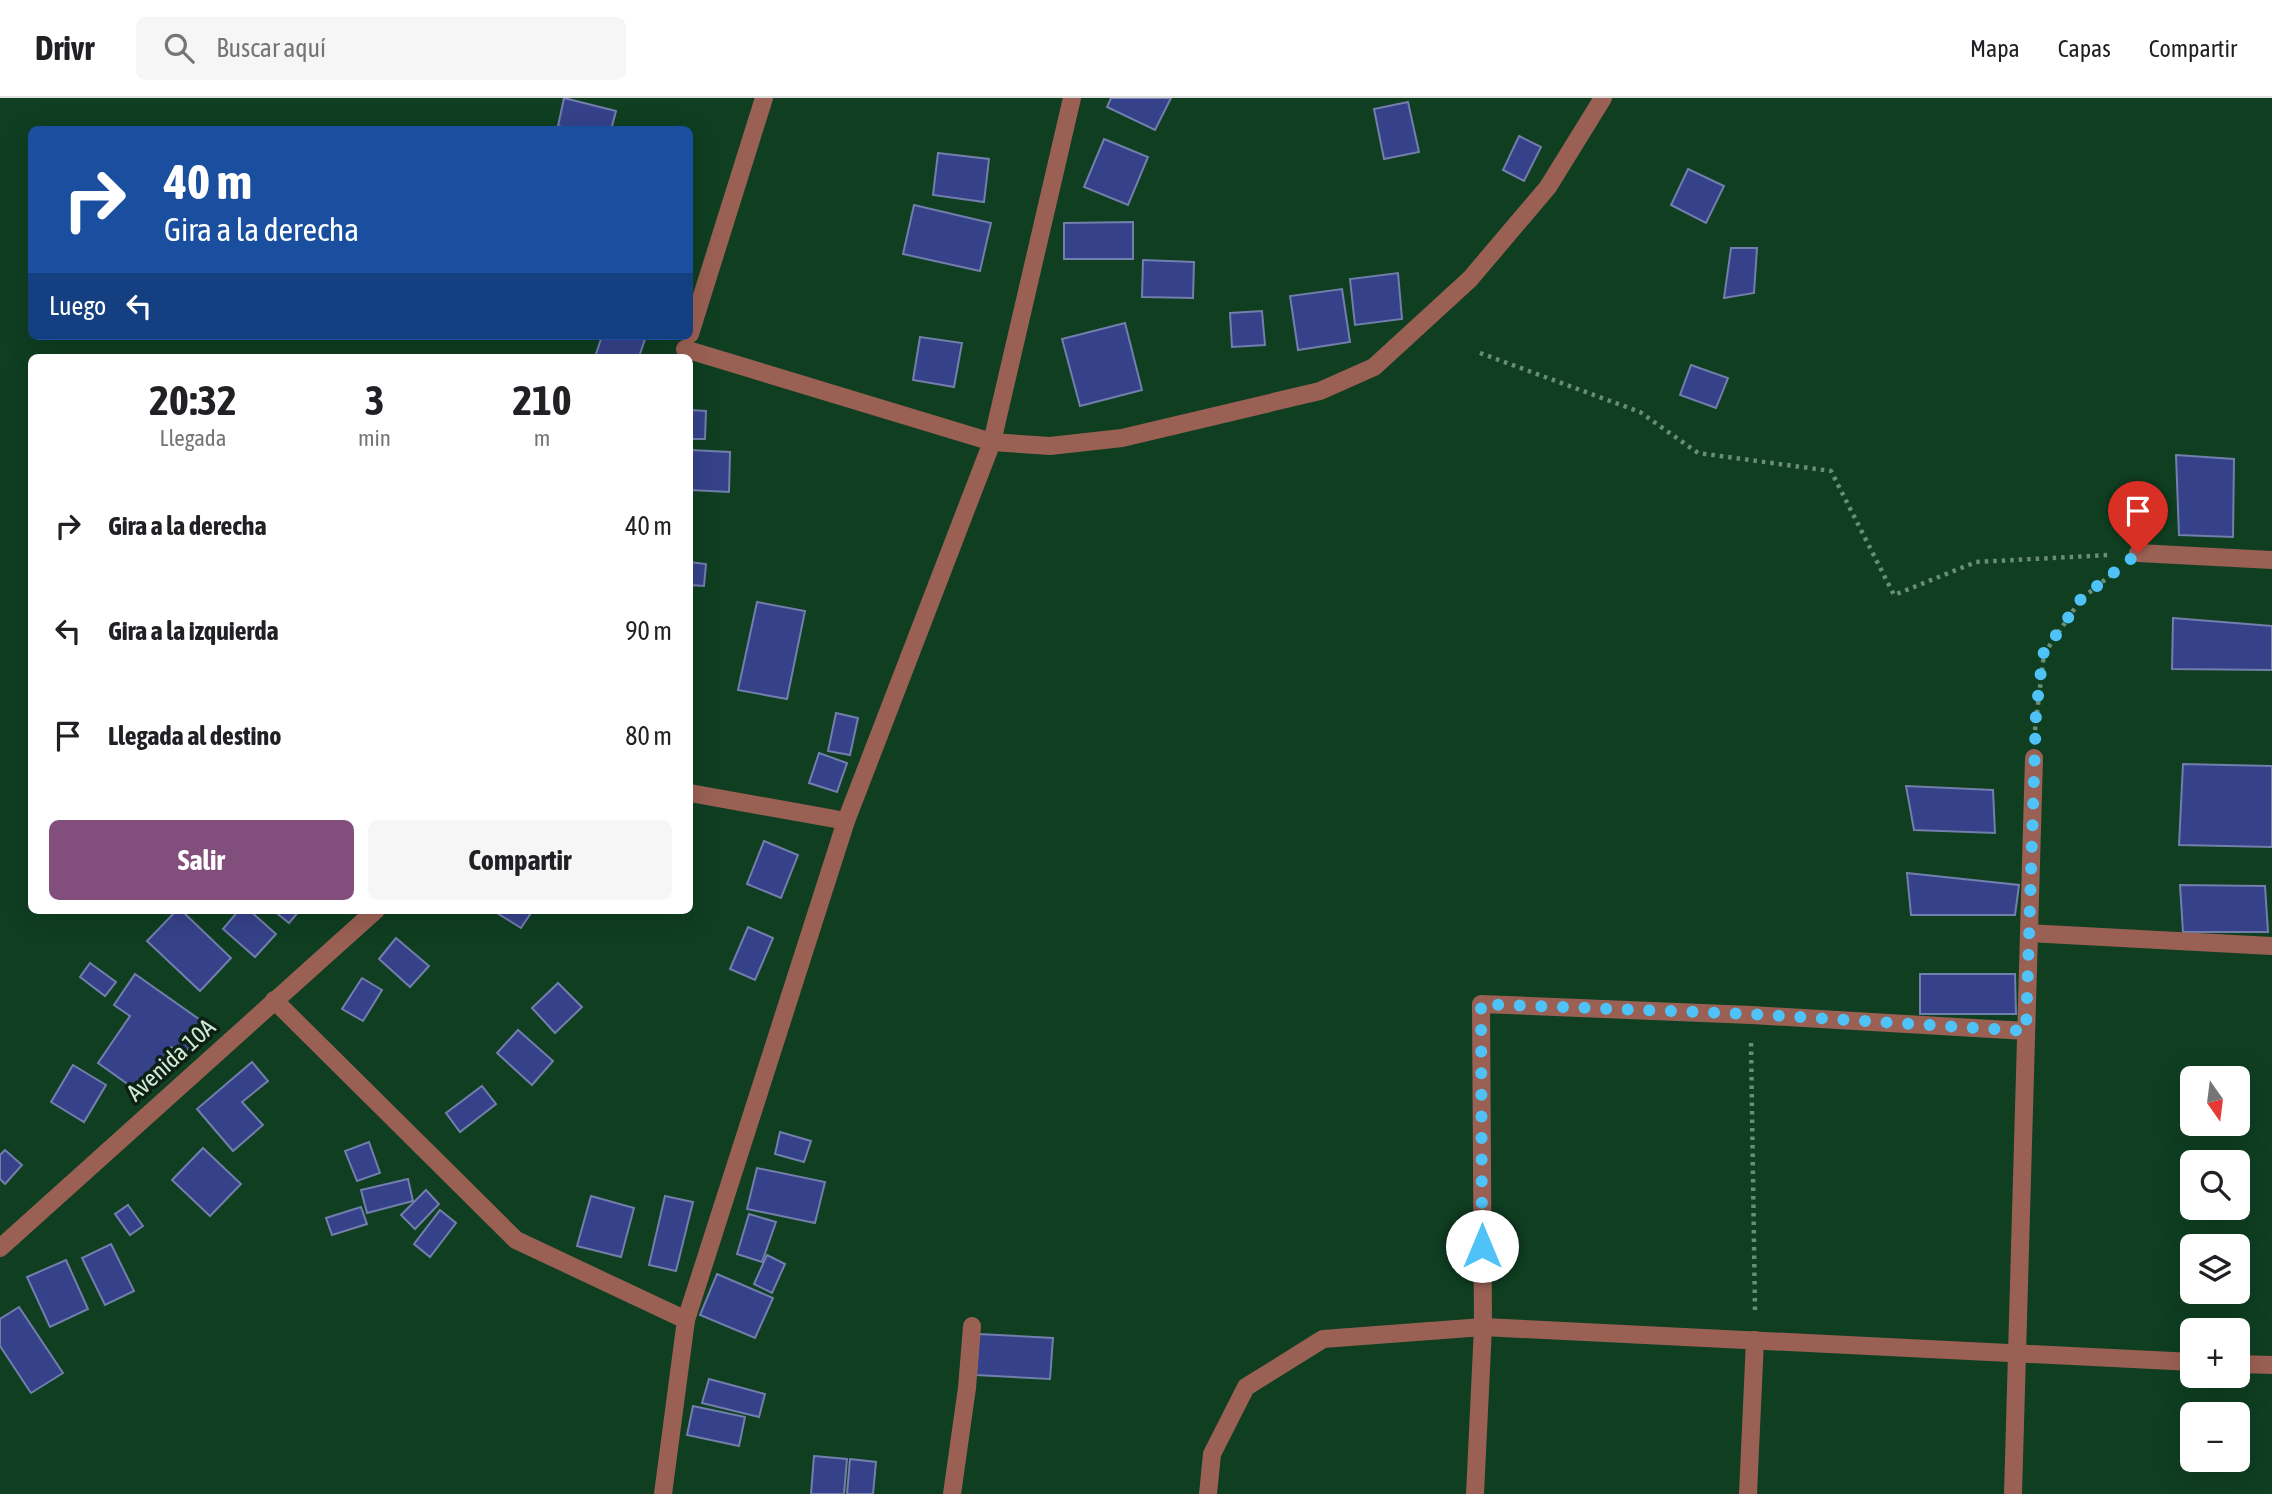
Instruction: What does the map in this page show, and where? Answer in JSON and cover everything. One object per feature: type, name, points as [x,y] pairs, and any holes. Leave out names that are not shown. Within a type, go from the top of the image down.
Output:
[{"type":"street","points":[[693,322],[764,98]]},
{"type":"street","points":[[663,1494],[686,1320],[846,821],[992,442],[1072,98]]},
{"type":"street","points":[[686,344],[992,442],[1049,446],[1122,438],[1320,391],[1374,367],[1470,279],[1548,187],[1603,98]]},
{"type":"street","points":[[2138,553],[2272,560]]},
{"type":"street","points":[[2012,1494],[2034,758]]},
{"type":"street","points":[[693,794],[846,821]]},
{"type":"street","name":"Avenida 10A","points":[[0,1248],[371,914]]},
{"type":"street","points":[[2029,933],[2272,946]]},
{"type":"street","points":[[274,1000],[516,1240],[686,1320]]},
{"type":"street","points":[[1475,1494],[1483,1327],[1481,1004],[1751,1014],[2026,1031]]},
{"type":"street","points":[[952,1494],[967,1388],[972,1326]]},
{"type":"street","points":[[1208,1494],[1212,1454],[1246,1387],[1323,1339],[1483,1327],[2180,1361]]},
{"type":"street","points":[[1748,1494],[1755,1340]]},
{"type":"street","points":[[2250,1364],[2272,1365]]},
{"type":"path","points":[[1480,353],[1640,412],[1698,453],[1831,471],[1894,596],[1976,562],[2138,553]]},
{"type":"path","points":[[2034,758],[2043,654],[2081,599],[2138,553]]},
{"type":"path","points":[[1751,1014],[1755,1340]]},
{"type":"building","points":[[564,98],[616,111],[612,126],[558,126]]},
{"type":"building","points":[[1111,98],[1171,98],[1155,130],[1107,107]]},
{"type":"building","points":[[1408,102],[1419,152],[1384,159],[1374,109]]},
{"type":"building","points":[[1519,136],[1541,147],[1524,181],[1503,170]]},
{"type":"building","points":[[1104,139],[1148,157],[1128,205],[1084,187]]},
{"type":"building","points":[[938,153],[989,159],[984,202],[933,195]]},
{"type":"building","points":[[1688,169],[1724,186],[1706,223],[1671,205]]},
{"type":"building","points":[[914,205],[991,223],[980,271],[903,254]]},
{"type":"building","points":[[1133,222],[1133,259],[1064,259],[1064,223]]},
{"type":"building","points":[[1731,248],[1757,248],[1754,293],[1724,298]]},
{"type":"building","points":[[1143,260],[1194,262],[1193,298],[1142,297]]},
{"type":"building","points":[[1398,273],[1402,319],[1355,325],[1350,279]]},
{"type":"building","points":[[1342,289],[1350,342],[1298,350],[1290,296]]},
{"type":"building","points":[[1262,311],[1265,345],[1232,347],[1230,313]]},
{"type":"building","points":[[1125,323],[1142,390],[1080,406],[1062,339]]},
{"type":"building","points":[[920,337],[962,343],[954,387],[913,380]]},
{"type":"building","points":[[601,340],[645,340],[640,354],[596,354]]},
{"type":"building","points":[[1691,365],[1728,378],[1716,408],[1680,395]]},
{"type":"building","points":[[693,410],[706,411],[705,439],[693,439]]},
{"type":"building","points":[[693,450],[730,452],[729,492],[693,490]]},
{"type":"building","points":[[2176,455],[2234,459],[2233,537],[2179,535]]},
{"type":"building","points":[[693,562],[706,564],[704,586],[693,585]]},
{"type":"building","points":[[757,602],[805,611],[787,699],[738,690]]},
{"type":"building","points":[[2173,618],[2272,626],[2272,670],[2172,669]]},
{"type":"building","points":[[836,713],[858,718],[850,755],[828,751]]},
{"type":"building","points":[[819,753],[847,763],[837,792],[809,783]]},
{"type":"building","points":[[2183,764],[2272,766],[2272,847],[2179,845]]},
{"type":"building","points":[[1906,786],[1993,790],[1995,833],[1914,830]]},
{"type":"building","points":[[764,841],[798,855],[781,898],[747,884]]},
{"type":"building","points":[[1907,873],[2019,885],[2015,915],[1911,915]]},
{"type":"building","points":[[2180,885],[2265,886],[2268,932],[2183,932]]},
{"type":"building","points":[[173,914],[185,914],[231,958],[200,991],[147,941]]},
{"type":"building","points":[[236,914],[254,914],[276,934],[255,957],[223,929]]},
{"type":"building","points":[[278,914],[297,914],[289,923]]},
{"type":"building","points":[[498,914],[530,914],[521,928]]},
{"type":"building","points":[[748,927],[773,938],[755,980],[730,969]]},
{"type":"building","points":[[396,938],[429,966],[410,987],[379,959]]},
{"type":"building","points":[[90,963],[116,982],[105,996],[80,977]]},
{"type":"building","points":[[135,974],[206,1024],[184,1055],[171,1047],[139,1092],[98,1063],[130,1016],[114,1005]]},
{"type":"building","points":[[1920,974],[2015,974],[2016,1014],[1920,1014]]},
{"type":"building","points":[[362,978],[382,990],[363,1021],[342,1009]]},
{"type":"building","points":[[558,983],[582,1007],[555,1033],[532,1008]]},
{"type":"building","points":[[518,1030],[553,1061],[532,1085],[497,1053]]},
{"type":"building","points":[[252,1062],[268,1081],[242,1102],[263,1125],[233,1151],[197,1109]]},
{"type":"building","points":[[73,1065],[106,1085],[84,1122],[51,1102]]},
{"type":"building","points":[[482,1086],[496,1104],[460,1132],[446,1113]]},
{"type":"building","points":[[780,1132],[811,1141],[804,1162],[775,1154]]},
{"type":"building","points":[[369,1142],[380,1173],[357,1181],[345,1151]]},
{"type":"building","points":[[203,1148],[241,1184],[210,1216],[172,1180]]},
{"type":"building","points":[[5,1150],[22,1165],[5,1184],[0,1179],[0,1155]]},
{"type":"building","points":[[757,1168],[825,1182],[815,1223],[747,1209]]},
{"type":"building","points":[[408,1179],[413,1201],[367,1213],[361,1190]]},
{"type":"building","points":[[426,1190],[439,1204],[415,1229],[401,1215]]},
{"type":"building","points":[[591,1196],[634,1208],[621,1257],[577,1246]]},
{"type":"building","points":[[665,1196],[693,1202],[676,1271],[649,1265]]},
{"type":"building","points":[[128,1205],[143,1226],[130,1235],[115,1214]]},
{"type":"building","points":[[361,1207],[367,1224],[332,1235],[326,1218]]},
{"type":"building","points":[[440,1210],[456,1223],[430,1257],[414,1244]]},
{"type":"building","points":[[749,1214],[776,1222],[762,1262],[737,1254]]},
{"type":"building","points":[[111,1244],[134,1291],[105,1305],[82,1258]]},
{"type":"building","points":[[767,1255],[785,1264],[772,1293],[754,1284]]},
{"type":"building","points":[[66,1260],[88,1309],[50,1327],[27,1277]]},
{"type":"building","points":[[717,1274],[773,1298],[755,1338],[700,1315]]},
{"type":"building","points":[[19,1307],[63,1373],[31,1393],[0,1346],[0,1319]]},
{"type":"building","points":[[979,1334],[1053,1338],[1050,1379],[976,1375]]},
{"type":"building","points":[[709,1379],[765,1394],[759,1417],[702,1403]]},
{"type":"building","points":[[693,1406],[745,1417],[739,1446],[687,1435]]},
{"type":"building","points":[[814,1456],[847,1459],[844,1494],[811,1494]]},
{"type":"building","points":[[850,1459],[876,1462],[873,1494],[847,1494]]},
{"type":"route","points":[[1482,1246],[1481,1004],[1751,1014],[2026,1031],[2036,713],[2043,654],[2081,599],[2138,553]]}]
